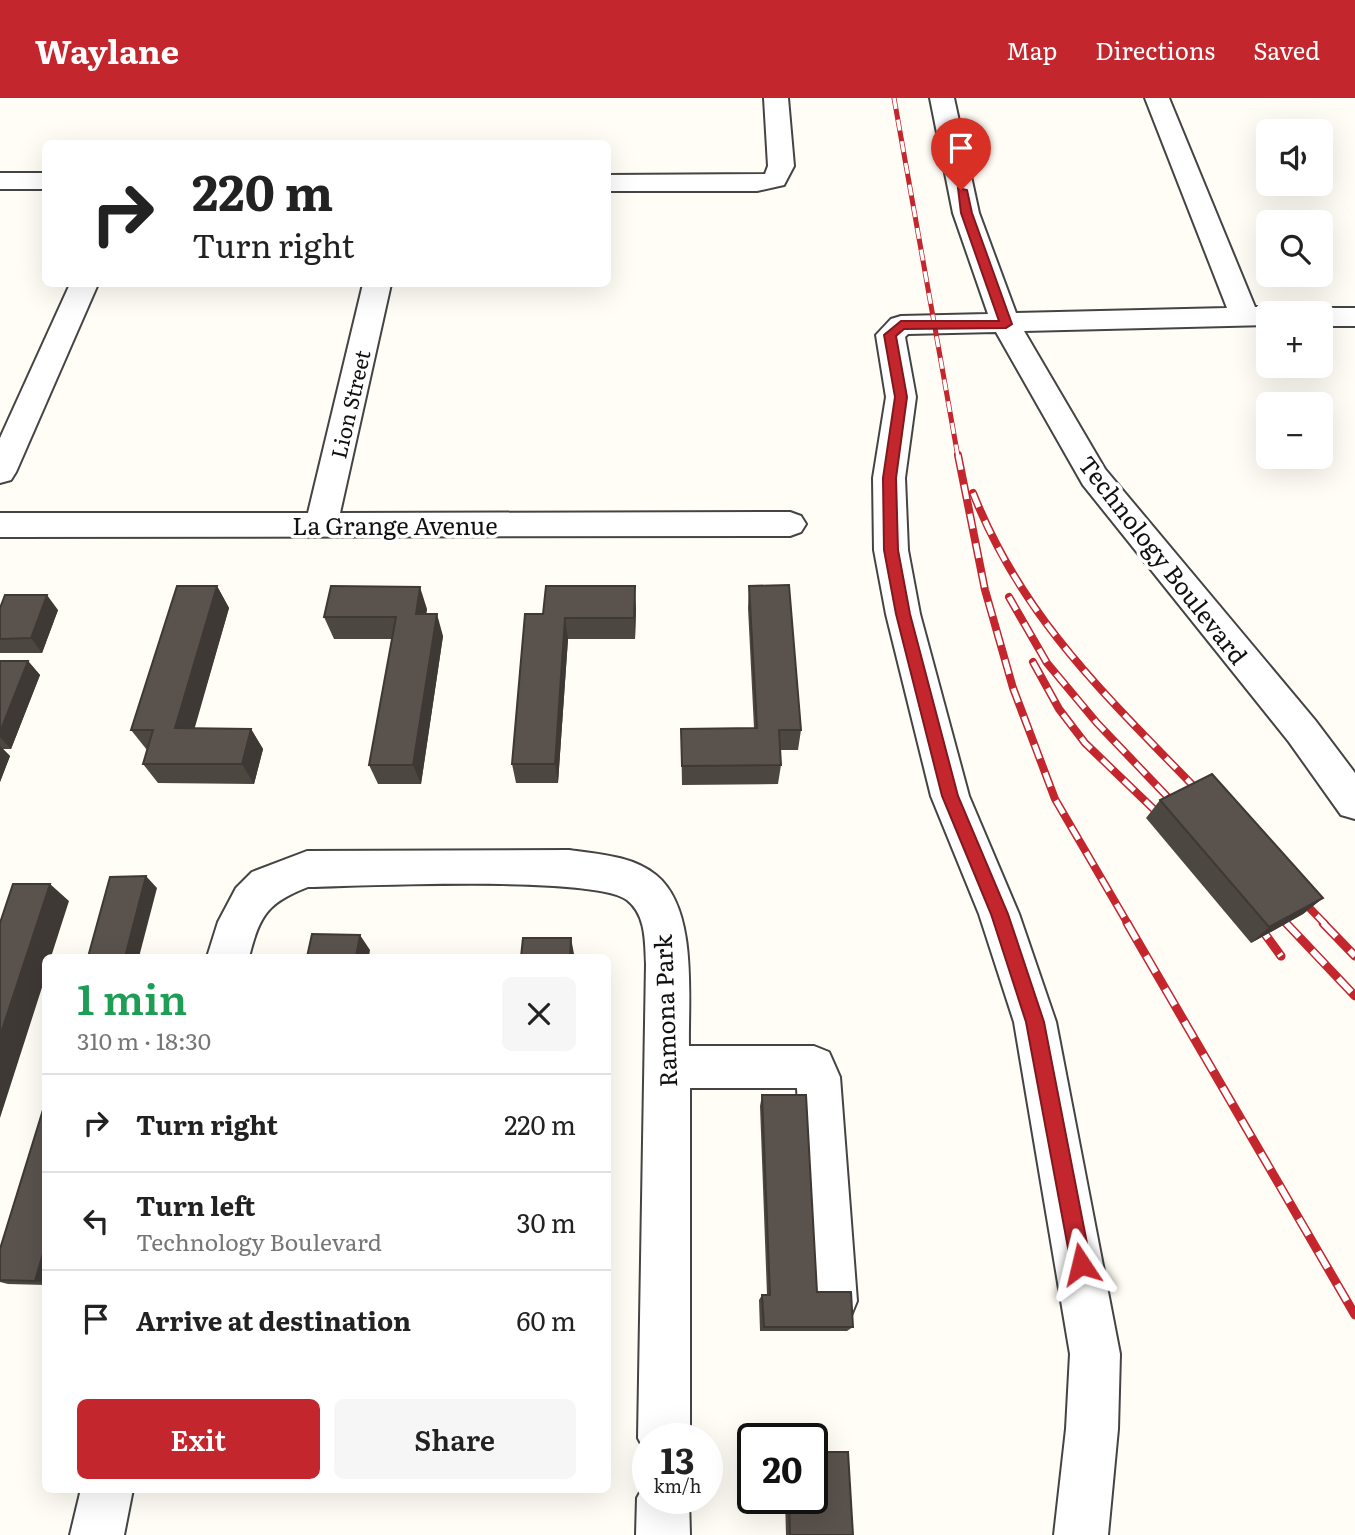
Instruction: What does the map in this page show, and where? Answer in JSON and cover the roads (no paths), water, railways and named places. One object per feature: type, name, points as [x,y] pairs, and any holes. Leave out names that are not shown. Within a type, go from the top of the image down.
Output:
[{"type":"street","points":[[611,183],[757,184],[775,180],[781,166],[776,98]]},
{"type":"street","name":"Technology Boulevard","points":[[942,98],[966,213],[1006,324],[1094,477],[1303,730],[1355,803]]},
{"type":"street","points":[[1157,98],[1256,308]]},
{"type":"street","points":[[0,181],[42,181]]},
{"type":"street","points":[[0,472],[83,287]]},
{"type":"street","name":"Lion Street","points":[[321,524],[376,287]]},
{"type":"street","points":[[1080,1535],[1092,1429],[1095,1354],[1035,1022],[999,914],[950,796],[903,614],[891,550],[889,478],[901,397],[890,335],[901,325],[1256,316]]},
{"type":"street","points":[[1333,317],[1355,317]]},
{"type":"street","name":"La Grange Avenue","points":[[0,525],[790,524]]},
{"type":"street","name":"Ramona Park","points":[[229,954],[238,922],[250,901],[266,886],[285,875],[307,869],[556,868],[611,873],[632,880],[646,892],[657,907],[666,964],[668,1067],[664,1423]]},
{"type":"street","points":[[668,1067],[814,1067],[818,1077],[833,1301]]},
{"type":"street","points":[[97,1535],[106,1493]]},
{"type":"street","points":[[663,1514],[663,1535]]},
{"type":"railway","points":[[894,98],[958,457]]},
{"type":"railway","points":[[958,455],[985,590],[1013,688],[1055,799],[1128,924]]},
{"type":"railway","points":[[973,493],[1017,581],[1072,657],[1204,797]]},
{"type":"railway","points":[[1009,597],[1047,663],[1097,723],[1181,811]]},
{"type":"railway","points":[[1033,662],[1059,709],[1085,743],[1167,822]]},
{"type":"railway","points":[[1296,894],[1325,924]]},
{"type":"railway","points":[[1272,908],[1287,924]]},
{"type":"railway","points":[[1254,918],[1258,924]]},
{"type":"railway","points":[[1127,923],[1355,1315]]},
{"type":"railway","points":[[1257,923],[1281,956]]},
{"type":"railway","points":[[1286,923],[1355,996]]},
{"type":"railway","points":[[1323,923],[1355,956]]}]
